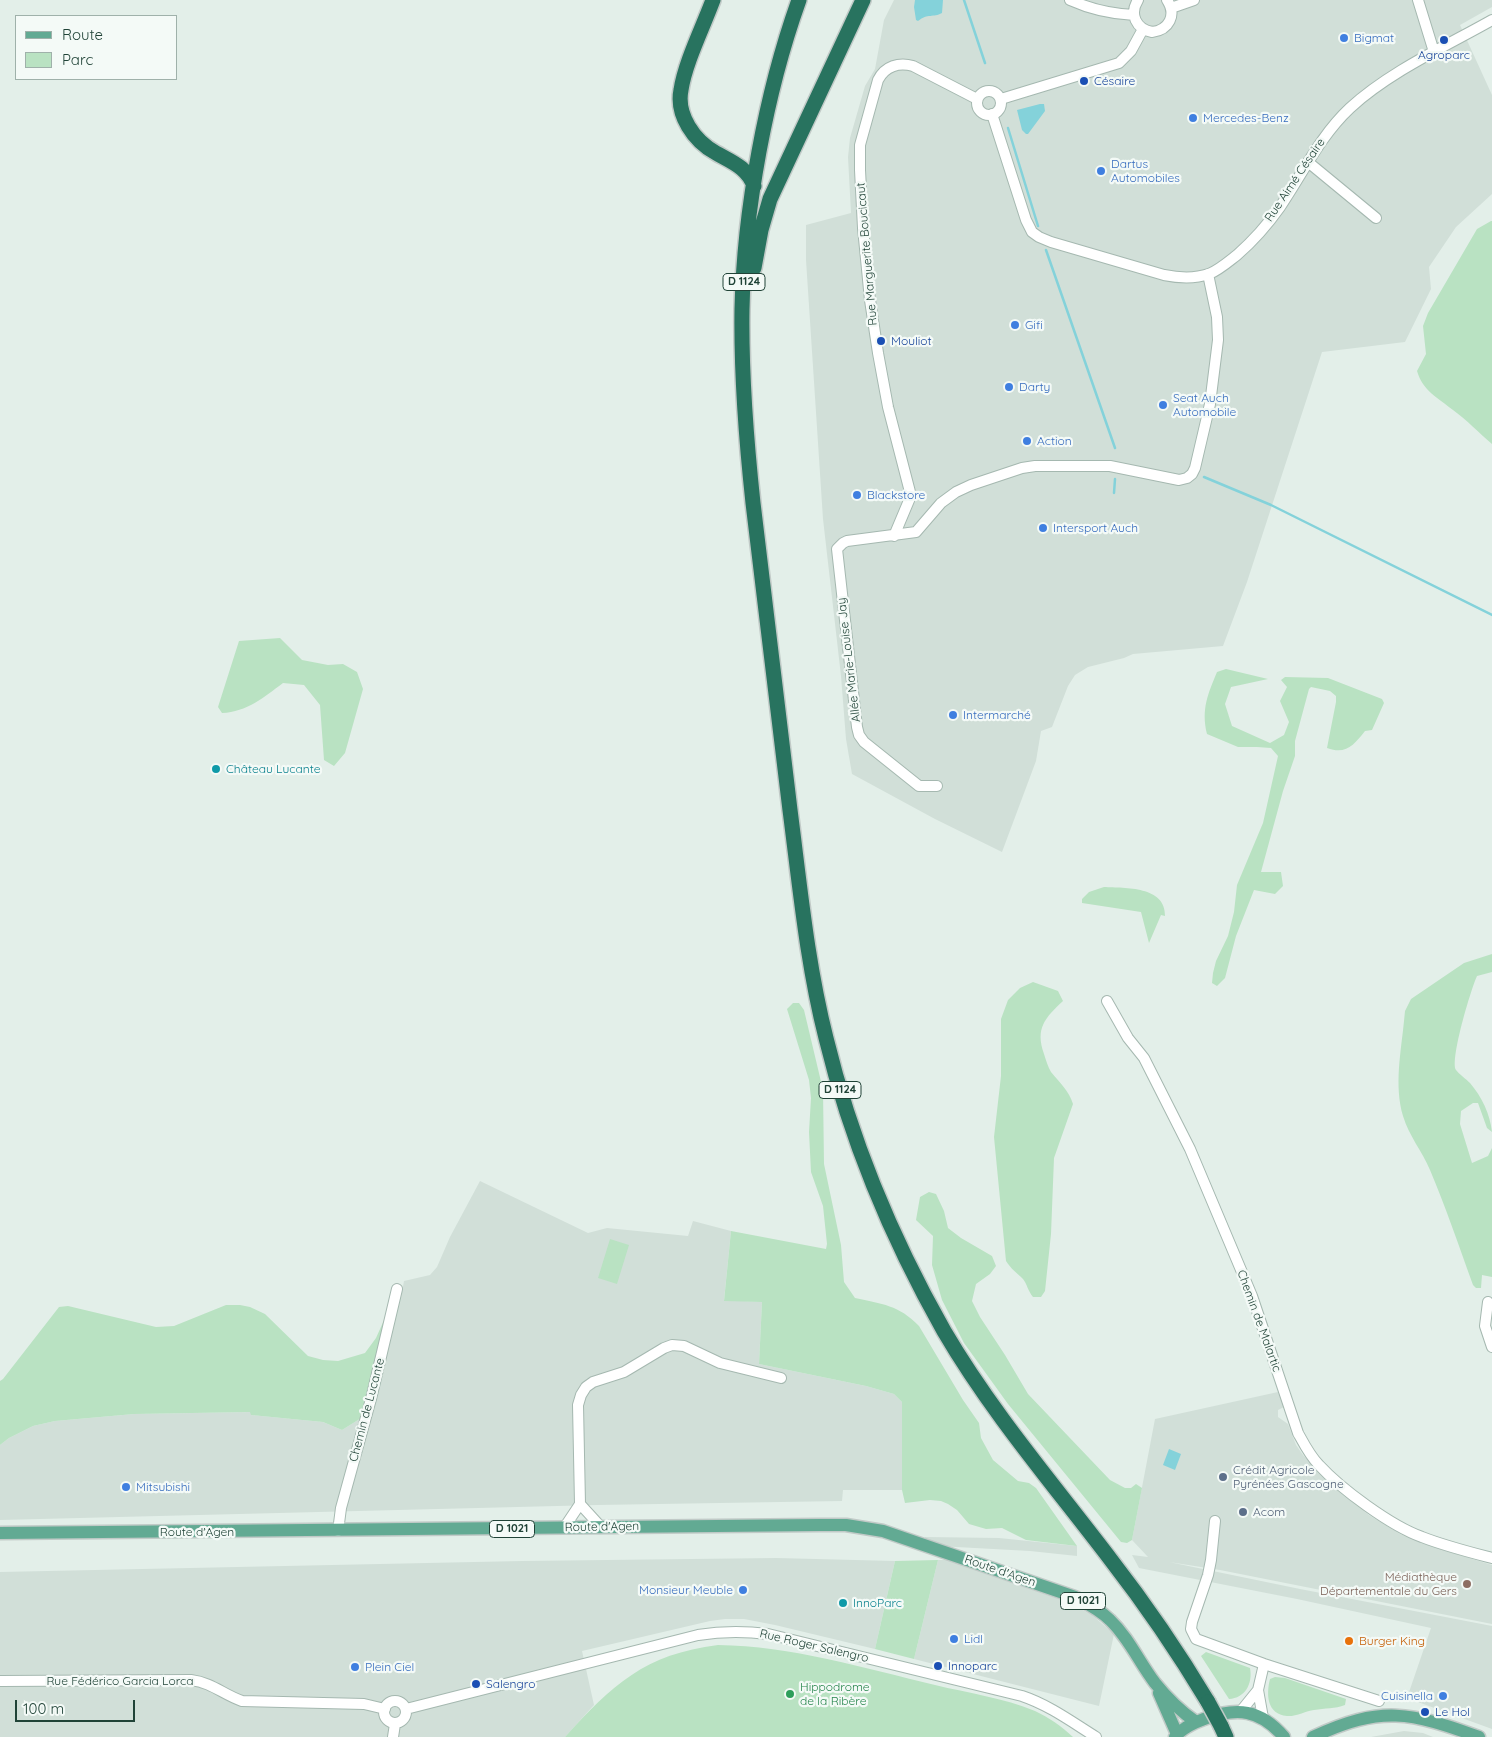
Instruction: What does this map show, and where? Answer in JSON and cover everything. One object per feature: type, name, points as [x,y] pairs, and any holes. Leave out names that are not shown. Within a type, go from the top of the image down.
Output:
[{"type":"highway","points":[[713,0],[680,91],[681,108],[687,125],[699,141],[747,171],[754,186]]},
{"type":"highway","name":"D 1124","points":[[799,0],[776,76],[754,186],[742,308],[743,378],[751,485],[806,941],[826,1038],[841,1095],[859,1148],[894,1235],[929,1304],[964,1364],[1011,1432],[1159,1624],[1208,1702],[1224,1732]]},
{"type":"highway","points":[[743,378],[749,365],[750,303],[754,264],[770,199],[863,0]]},
{"type":"main road","name":"Route d'Agen","points":[[0,1533],[846,1525],[883,1531],[1089,1604],[1107,1617],[1125,1636],[1154,1682],[1174,1705],[1196,1722]]},
{"type":"main road","name":"Route d'Agen","points":[[1154,1682],[1176,1736]]},
{"type":"main road","points":[[1176,1736],[1196,1722],[1223,1713],[1240,1712],[1263,1718],[1284,1737]]},
{"type":"main road","points":[[1313,1737],[1349,1722],[1369,1717],[1402,1716],[1440,1722],[1480,1737]]},
{"type":"street","points":[[1070,0],[1096,10],[1134,14]]},
{"type":"street","points":[[1138,0],[1135,5],[1134,14],[1137,23],[1143,29],[1152,32],[1164,28],[1170,21],[1170,4],[1194,0]]},
{"type":"street","points":[[1418,0],[1434,52]]},
{"type":"street","name":"Rue Aimé Césaire","points":[[992,114],[1026,220],[1035,234],[1051,242],[1164,275],[1190,277],[1208,274],[1225,265],[1257,235],[1280,208],[1308,162],[1332,128],[1360,100],[1383,82],[1492,20]]},
{"type":"street","points":[[1000,99],[1119,63],[1131,51],[1143,29]]},
{"type":"street","name":"Rue Marguerite Boucicaut","points":[[894,536],[910,498],[910,492],[888,407],[871,308],[865,258],[861,196],[860,160],[862,139],[878,80],[882,73],[894,65],[904,64],[913,66],[978,99]]},
{"type":"street","points":[[989,90],[994,92],[1000,99],[1000,109],[992,114],[980,111],[977,103],[980,94],[989,90]]},
{"type":"street","points":[[1308,162],[1376,218]]},
{"type":"street","points":[[894,536],[916,532],[941,503],[956,492],[1022,468],[1035,466],[1110,466],[1178,480],[1187,478],[1192,474],[1210,404],[1218,340],[1217,317],[1208,274]]},
{"type":"street","name":"Allée Marie-Louise Jay","points":[[894,536],[847,541],[842,543],[837,549],[857,726],[859,735],[864,742],[919,786],[936,786]]},
{"type":"street","name":"Chemin de Malartic","points":[[1107,1001],[1128,1038],[1144,1058],[1190,1149],[1252,1296],[1298,1433],[1304,1445],[1318,1465],[1346,1489],[1399,1526],[1422,1537],[1492,1558]]},
{"type":"street","name":"Chemin de Lucante","points":[[338,1531],[341,1508],[371,1399],[397,1289]]},
{"type":"street","points":[[1488,1302],[1485,1326],[1492,1347]]},
{"type":"street","points":[[564,1528],[580,1504],[578,1405],[586,1387],[593,1382],[624,1372],[672,1345],[684,1346],[720,1363],[743,1370],[781,1378]]},
{"type":"street","points":[[580,1504],[601,1528]]},
{"type":"street","points":[[1215,1521],[1212,1560],[1192,1622],[1192,1634],[1201,1642],[1379,1701]]},
{"type":"street","name":"Rue Roger Salengro","points":[[406,1709],[698,1635],[720,1632],[746,1632],[768,1634],[1022,1696],[1052,1708],[1096,1737]]},
{"type":"street","points":[[1263,1718],[1258,1690],[1264,1664]]},
{"type":"street","name":"Rue Fédérico Garcia Lorca","points":[[0,1680],[191,1680],[206,1682],[233,1698],[242,1701],[364,1704],[385,1709]]},
{"type":"street","points":[[1240,1712],[1258,1690]]},
{"type":"street","points":[[393,1737],[396,1724],[404,1719],[406,1709],[402,1703],[395,1701],[385,1709],[387,1719],[396,1724]]},
{"type":"shaded area","points":[[894,0],[1492,0],[1492,7],[1460,25],[1492,95],[1492,194],[1456,227],[1429,267],[1431,289],[1405,342],[1322,352],[1247,582],[1223,646],[1133,654],[1088,667],[1075,675],[1068,686],[1052,727],[1041,731],[1036,761],[1002,852],[935,819],[852,774],[846,739],[841,676],[823,519],[806,260],[806,225],[851,213],[848,157],[850,138],[865,86],[875,69],[884,20]]},
{"type":"shaded area","points":[[480,1181],[588,1233],[607,1228],[688,1236],[693,1221],[731,1231],[724,1300],[762,1302],[759,1364],[866,1386],[894,1394],[902,1402],[902,1490],[843,1490],[842,1501],[597,1505],[0,1520],[0,1445],[9,1438],[33,1426],[55,1421],[134,1414],[251,1412],[251,1415],[323,1422],[342,1430],[374,1410],[404,1281],[430,1275],[437,1267],[450,1237]]},
{"type":"shaded area","points":[[1278,1392],[1284,1407],[1278,1410],[1278,1417],[1288,1424],[1296,1445],[1303,1455],[1327,1481],[1369,1515],[1400,1534],[1492,1565],[1492,1624],[1220,1570],[1169,1562],[1492,1626],[1492,1729],[1407,1698],[1431,1628],[1139,1568],[1132,1555],[1148,1557],[1132,1540],[1155,1419]]},
{"type":"shaded area","points":[[925,1537],[999,1538],[1077,1546],[1077,1556],[1030,1551],[938,1546],[925,1540]]},
{"type":"shaded area","points":[[776,1558],[895,1561],[875,1649],[775,1625],[744,1619],[725,1619],[582,1651],[594,1705],[565,1737],[0,1737],[0,1572],[522,1561]]},
{"type":"shaded area","points":[[938,1560],[947,1560],[1070,1603],[1092,1615],[1114,1634],[1099,1706],[914,1659]]},
{"type":"shaded area","points":[[1404,1731],[1423,1733],[1433,1737],[1371,1737]]},
{"type":"green space","points":[[1491,221],[1492,444],[1431,393],[1423,384],[1417,371],[1426,354],[1423,326],[1428,313],[1477,229]]},
{"type":"green space","points":[[280,638],[302,660],[328,665],[343,664],[357,672],[363,689],[345,753],[334,766],[324,760],[320,705],[304,685],[283,683],[255,703],[239,710],[222,713],[218,707],[239,641]]},
{"type":"green space","points":[[1226,669],[1268,679],[1231,687],[1225,704],[1232,726],[1270,743],[1284,735],[1289,722],[1280,701],[1287,687],[1281,680],[1285,677],[1328,678],[1382,699],[1384,703],[1372,730],[1365,731],[1349,747],[1334,750],[1327,748],[1336,696],[1330,691],[1311,687],[1309,689],[1295,741],[1295,756],[1283,791],[1261,872],[1281,872],[1283,886],[1275,894],[1254,890],[1236,936],[1225,978],[1217,986],[1212,983],[1216,961],[1228,936],[1234,912],[1237,885],[1263,823],[1278,756],[1271,748],[1238,747],[1207,734],[1205,709],[1208,695],[1217,672]]},
{"type":"green space","points":[[1104,887],[1143,891],[1159,899],[1164,906],[1165,916],[1161,915],[1149,943],[1141,912],[1082,903],[1082,899],[1089,892]]},
{"type":"green space","points":[[1492,954],[1492,972],[1477,976],[1474,983],[1462,1024],[1455,1063],[1456,1070],[1470,1083],[1482,1100],[1492,1132],[1487,1128],[1478,1103],[1473,1103],[1461,1111],[1460,1124],[1472,1163],[1488,1156],[1492,1148],[1492,1277],[1482,1275],[1481,1288],[1476,1288],[1473,1285],[1430,1170],[1403,1116],[1399,1092],[1399,1068],[1405,1011],[1411,999],[1464,963]]},
{"type":"green space","points":[[1033,982],[1058,991],[1063,1001],[1043,1024],[1041,1045],[1051,1072],[1067,1091],[1073,1104],[1054,1158],[1051,1234],[1045,1291],[1041,1297],[1033,1297],[1023,1279],[1006,1261],[994,1137],[1001,1076],[1001,1019],[1008,1000],[1020,988]]},
{"type":"green space","points":[[793,1003],[799,1003],[804,1010],[823,1090],[824,1164],[841,1245],[844,1282],[855,1298],[897,1309],[919,1326],[963,1400],[979,1423],[981,1438],[993,1460],[1018,1481],[1029,1483],[1036,1488],[1077,1546],[1026,1540],[1002,1528],[986,1529],[969,1524],[957,1510],[941,1501],[930,1500],[905,1503],[902,1490],[902,1402],[894,1394],[866,1386],[759,1364],[762,1302],[724,1301],[731,1231],[826,1249],[823,1206],[811,1172],[809,1132],[811,1098],[809,1080],[787,1009]]},
{"type":"green space","points":[[929,1192],[936,1194],[944,1211],[948,1228],[992,1256],[996,1266],[990,1274],[976,1284],[972,1301],[1028,1394],[1110,1480],[1125,1488],[1131,1488],[1136,1484],[1142,1488],[1132,1540],[1127,1543],[1121,1542],[1008,1404],[964,1343],[942,1300],[932,1265],[933,1236],[916,1220],[920,1197]]},
{"type":"green space","points":[[610,1239],[629,1245],[617,1284],[598,1278]]},
{"type":"green space","points":[[401,1297],[374,1410],[342,1430],[323,1422],[251,1415],[250,1412],[134,1414],[55,1421],[33,1426],[9,1438],[0,1445],[0,1381],[59,1307],[68,1306],[156,1327],[174,1326],[226,1305],[240,1305],[250,1307],[265,1314],[308,1356],[338,1361],[365,1353],[376,1338],[389,1309]]},
{"type":"green space","points":[[938,1560],[914,1659],[875,1649],[895,1561]]},
{"type":"green space","name":"Hippodrome de la Ribère","points":[[718,1645],[773,1649],[827,1659],[998,1699],[1035,1711],[1064,1729],[1073,1737],[565,1737],[615,1687],[650,1664],[692,1649]]},
{"type":"green space","points":[[1206,1652],[1250,1668],[1249,1685],[1243,1693],[1229,1699],[1201,1656]]},
{"type":"green space","points":[[1275,1677],[1285,1678],[1346,1699],[1345,1705],[1293,1716],[1275,1712],[1268,1697],[1268,1691],[1270,1679]]},
{"type":"water","points":[[915,0],[943,0],[942,13],[925,17],[918,21],[916,20],[914,7]]},
{"type":"water","points":[[1044,104],[1045,111],[1028,134],[1026,134],[1022,130],[1017,110]]},
{"type":"water","points":[[1169,1449],[1181,1454],[1175,1470],[1163,1465]]},
{"type":"waterway","points":[[964,0],[985,63]]},
{"type":"waterway","points":[[1008,128],[1038,226]]},
{"type":"waterway","points":[[1046,250],[1115,448]]},
{"type":"waterway","points":[[1204,477],[1271,505],[1492,615]]},
{"type":"waterway","points":[[1114,493],[1115,479]]},
{"type":"place","name":"Bigmat","points":[[1344,38]]},
{"type":"place","name":"Agroparc","points":[[1444,40]]},
{"type":"place","name":"Césaire","points":[[1084,81]]},
{"type":"place","name":"Mercedes-Benz","points":[[1193,118]]},
{"type":"place","name":"Dartus Automobiles","points":[[1101,171]]},
{"type":"place","name":"Gifi","points":[[1015,325]]},
{"type":"place","name":"Mouliot","points":[[881,341]]},
{"type":"place","name":"Darty","points":[[1009,387]]},
{"type":"place","name":"Seat Auch Automobile","points":[[1163,405]]},
{"type":"place","name":"Action","points":[[1027,441]]},
{"type":"place","name":"Blackstore","points":[[857,495]]},
{"type":"place","name":"Intersport Auch","points":[[1043,528]]},
{"type":"place","name":"Intermarché","points":[[953,715]]},
{"type":"place","name":"Château Lucante","points":[[216,769]]},
{"type":"place","name":"Crédit Agricole Pyrénées Gascogne","points":[[1223,1477]]},
{"type":"place","name":"Mitsubishi","points":[[126,1487]]},
{"type":"place","name":"Acom","points":[[1243,1512]]},
{"type":"place","name":"Médiathèque Départementale du Gers","points":[[1467,1584]]},
{"type":"place","name":"Monsieur Meuble","points":[[743,1590]]},
{"type":"place","name":"InnoParc","points":[[843,1603]]},
{"type":"place","name":"Lidl","points":[[954,1639]]},
{"type":"place","name":"Burger King","points":[[1349,1641]]},
{"type":"place","name":"Innoparc","points":[[938,1666]]},
{"type":"place","name":"Plein Ciel","points":[[355,1667]]},
{"type":"place","name":"Salengro","points":[[476,1684]]},
{"type":"place","name":"Hippodrome de la Ribère","points":[[790,1694]]},
{"type":"place","name":"Cuisinella","points":[[1443,1696]]},
{"type":"place","name":"Le Hol","points":[[1425,1712]]}]
